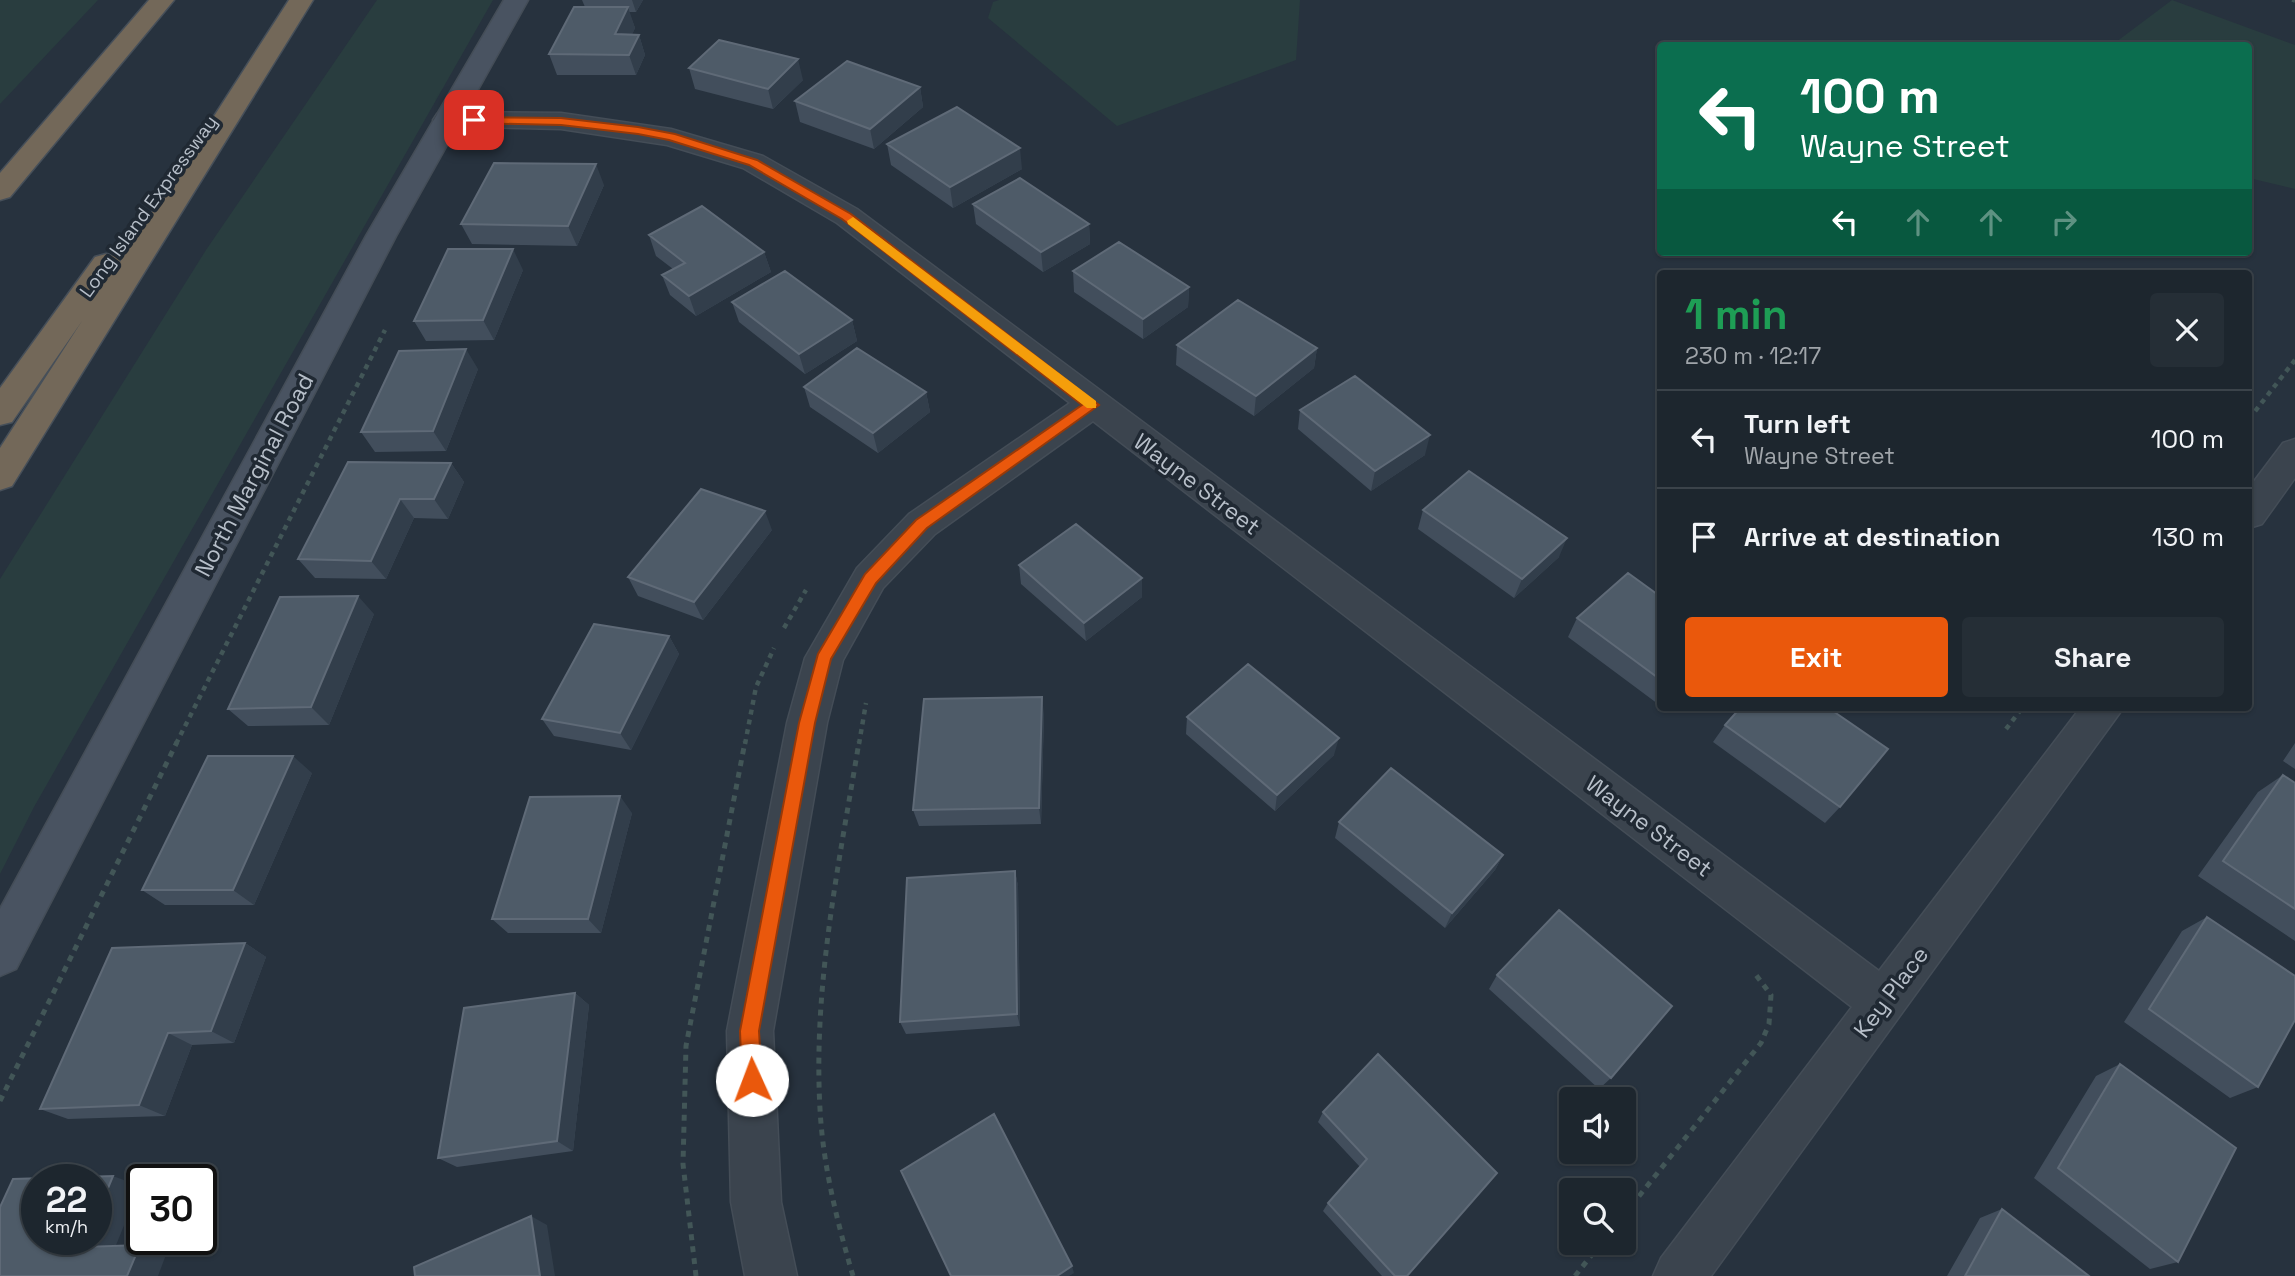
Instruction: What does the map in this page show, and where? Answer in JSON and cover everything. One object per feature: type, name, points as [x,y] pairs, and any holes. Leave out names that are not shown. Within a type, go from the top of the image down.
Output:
[{"type":"highway","points":[[0,191],[162,0]]},
{"type":"highway","points":[[0,477],[300,0]]},
{"type":"highway","name":"Long Island Expressway","points":[[0,413],[300,0]]},
{"type":"main road","name":"North Marginal Road","points":[[0,954],[381,236],[516,0]]},
{"type":"street","name":"Wayne Street","points":[[447,120],[561,121],[638,130],[671,137],[753,162],[847,216],[1092,405],[1883,1002]]},
{"type":"street","points":[[771,1276],[756,1202],[750,1031],[807,723],[824,658],[870,578],[922,524],[1092,405]]},
{"type":"street","points":[[2252,510],[2295,452]]},
{"type":"street","name":"Key Place","points":[[1679,1276],[2101,711]]},
{"type":"path","points":[[0,1101],[32,1031],[387,327]]},
{"type":"path","points":[[2252,415],[2295,360]]},
{"type":"path","points":[[781,633],[814,579]]},
{"type":"path","points":[[696,1276],[683,1164],[686,1046],[756,687],[776,644]]},
{"type":"path","points":[[853,1276],[826,1168],[818,1064],[826,953],[867,699]]},
{"type":"path","points":[[2006,729],[2021,711]]},
{"type":"path","points":[[1636,1199],[1761,1043],[1769,1024],[1772,995],[1745,961]]},
{"type":"path","points":[[1575,1276],[1592,1255]]},
{"type":"green space","points":[[0,0],[98,0],[0,104]]},
{"type":"green space","points":[[377,0],[493,0],[34,807],[0,874],[0,579],[206,250]]},
{"type":"green space","points":[[1300,0],[1296,60],[1117,126],[988,18],[993,2]]},
{"type":"green space","points":[[2172,0],[2295,45],[2295,189],[2252,179],[2252,42],[2116,42]]},
{"type":"building","points":[[574,7],[628,7],[615,34],[639,35],[629,55],[549,54]]},
{"type":"building","points":[[719,40],[798,59],[768,89],[689,68]]},
{"type":"building","points":[[847,61],[920,87],[870,129],[795,101]]},
{"type":"building","points":[[957,107],[1020,148],[950,187],[887,144]]},
{"type":"building","points":[[494,163],[596,164],[568,226],[461,224]]},
{"type":"building","points":[[1020,178],[1089,224],[1041,252],[973,204]]},
{"type":"building","points":[[702,206],[764,252],[689,296],[662,275],[685,263],[649,235]]},
{"type":"building","points":[[1119,242],[1189,287],[1143,319],[1073,271]]},
{"type":"building","points":[[448,249],[513,249],[483,320],[414,321]]},
{"type":"building","points":[[785,271],[852,320],[799,354],[732,302]]},
{"type":"building","points":[[1238,300],[1317,348],[1256,396],[1177,345]]},
{"type":"building","points":[[857,348],[926,392],[873,433],[804,387]]},
{"type":"building","points":[[466,349],[433,431],[361,432],[399,351]]},
{"type":"building","points":[[1355,376],[1430,435],[1375,471],[1300,410]]},
{"type":"building","points":[[348,462],[451,463],[434,499],[400,499],[371,561],[298,559]]},
{"type":"building","points":[[1469,471],[1567,538],[1522,579],[1423,510]]},
{"type":"building","points":[[701,489],[765,511],[694,602],[628,577]]},
{"type":"building","points":[[1076,524],[1142,578],[1084,623],[1019,565]]},
{"type":"building","points":[[1628,573],[1657,594],[1657,677],[1577,618]]},
{"type":"building","points":[[358,596],[311,707],[228,709],[280,597]]},
{"type":"building","points":[[594,624],[669,636],[620,733],[542,719]]},
{"type":"building","points":[[1248,664],[1339,738],[1277,795],[1187,717]]},
{"type":"building","points":[[1042,697],[1039,808],[913,810],[924,699]]},
{"type":"building","points":[[1737,711],[1833,711],[1888,749],[1840,807],[1725,725]]},
{"type":"building","points":[[208,756],[293,756],[233,890],[142,890]]},
{"type":"building","points":[[1391,768],[1503,855],[1452,913],[1339,822]]},
{"type":"building","points":[[2283,775],[2295,783],[2295,909],[2223,861]]},
{"type":"building","points":[[620,796],[588,919],[492,919],[530,797]]},
{"type":"building","points":[[1015,871],[1017,1014],[900,1022],[907,878]]},
{"type":"building","points":[[1559,910],[1672,1006],[1611,1078],[1497,975]]},
{"type":"building","points":[[2207,917],[2295,976],[2295,1020],[2258,1087],[2149,1009]]},
{"type":"building","points":[[245,943],[211,1031],[168,1033],[139,1105],[40,1109],[112,948]]},
{"type":"building","points":[[575,993],[557,1141],[438,1158],[464,1008]]},
{"type":"building","points":[[1378,1054],[1497,1173],[1407,1276],[1395,1276],[1328,1203],[1367,1159],[1323,1112]]},
{"type":"building","points":[[2120,1064],[2236,1148],[2178,1262],[2058,1168]]},
{"type":"building","points":[[994,1114],[1072,1266],[1057,1276],[951,1276],[901,1171]]},
{"type":"building","points":[[13,1179],[21,1179],[21,1255],[112,1255],[112,1246],[126,1246],[126,1255],[136,1255],[127,1276],[0,1276],[0,1207]]},
{"type":"building","points":[[2002,1209],[2089,1276],[1965,1276]]},
{"type":"building","points":[[531,1216],[540,1276],[415,1276],[414,1267]]},
{"type":"slow traffic","points":[[853,221],[1092,405]]},
{"type":"route","points":[[474,120],[561,121],[638,130],[671,137],[753,162],[847,216],[1092,405],[922,524],[870,578],[824,658],[807,723],[750,1031],[752,1080]]}]
